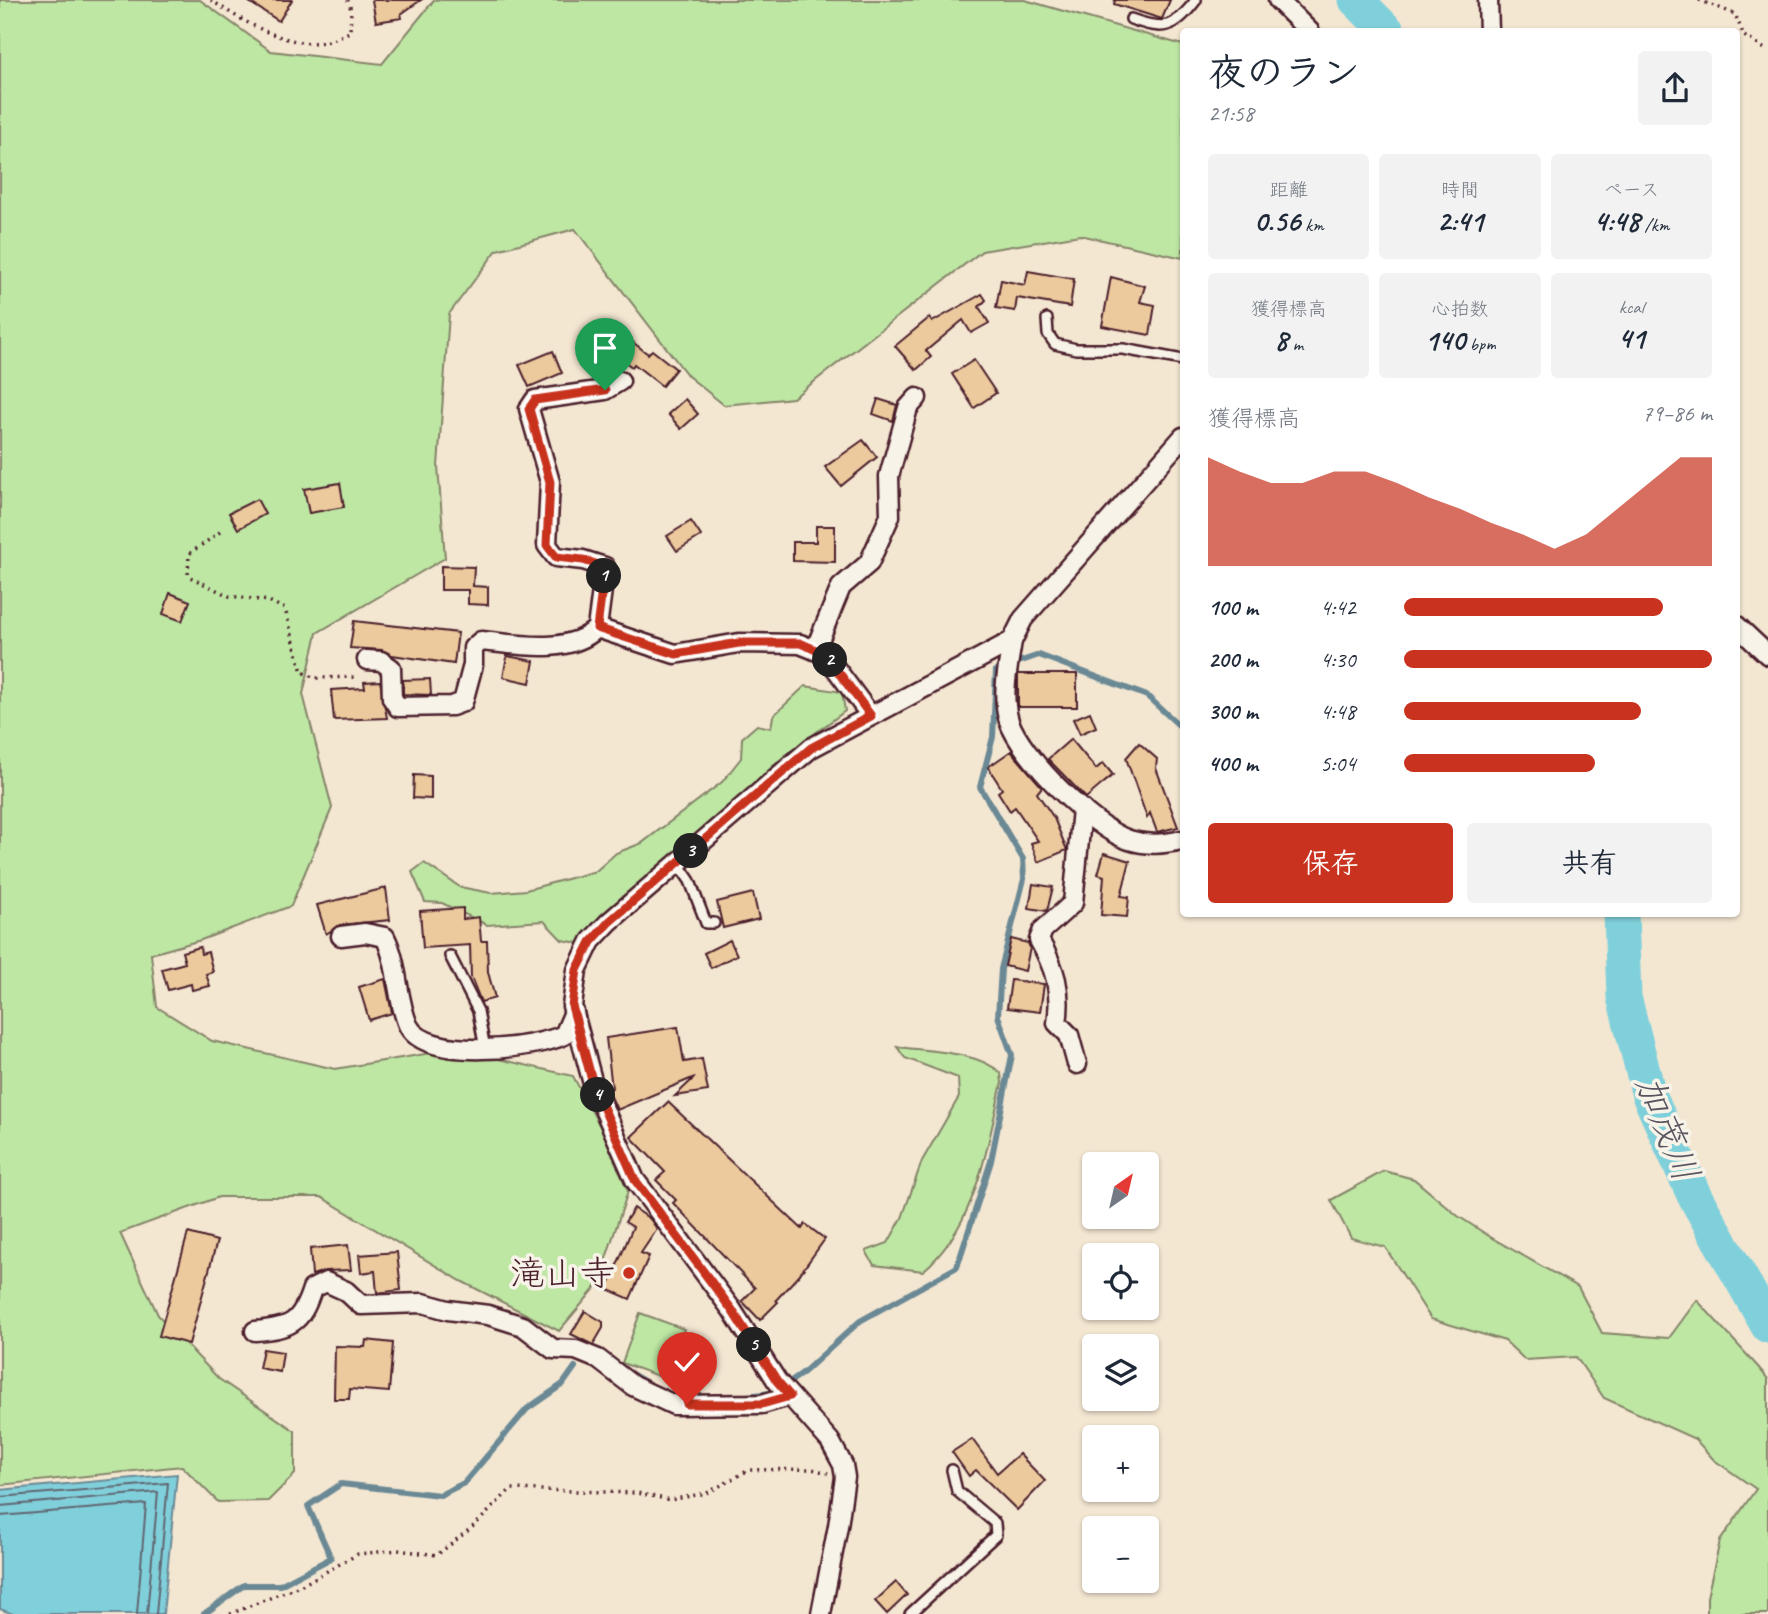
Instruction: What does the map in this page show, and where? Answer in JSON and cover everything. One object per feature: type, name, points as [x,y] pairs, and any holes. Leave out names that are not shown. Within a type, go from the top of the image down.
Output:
[{"type":"street","points":[[1278,0],[1306,28]]},
{"type":"street","points":[[1488,0],[1489,28]]},
{"type":"street","points":[[367,660],[381,661],[391,668],[392,698],[398,707],[452,706],[463,702],[473,665],[473,648],[481,641],[558,645],[590,635],[597,628],[605,567],[583,560],[556,557],[547,545],[550,482],[529,409],[535,400],[605,390],[620,382]]},
{"type":"street","points":[[815,650],[841,586],[869,563],[890,516],[889,476],[908,408],[916,398]]},
{"type":"street","points":[[1180,440],[1023,619],[1012,641],[1005,690],[1014,734],[1045,775],[1082,810],[1128,840],[1157,845],[1180,840]]},
{"type":"street","points":[[597,628],[676,654],[739,643],[800,643],[825,654],[871,716]]},
{"type":"street","points":[[1740,629],[1768,655]]},
{"type":"street","points":[[821,1614],[845,1477],[843,1465],[830,1441],[784,1390],[732,1310],[635,1180],[593,1084],[574,1012],[577,970],[591,942],[677,862],[811,748],[1012,641]]},
{"type":"street","points":[[1077,1065],[1069,1035],[1057,1023],[1060,1002],[1055,968],[1039,940],[1043,930],[1073,903],[1082,810]]},
{"type":"street","points":[[341,936],[365,933],[385,937],[393,953],[409,1027],[428,1045],[485,1049],[550,1042],[564,1035],[574,1012]]},
{"type":"street","points":[[255,1331],[285,1328],[305,1312],[312,1289],[326,1282],[346,1291],[361,1306],[423,1303],[448,1310],[488,1315],[523,1326],[553,1349],[576,1350],[598,1359],[633,1387],[674,1405],[762,1404],[784,1390]]},
{"type":"lane","points":[[1131,19],[1152,28],[1164,28],[1184,16],[1196,0]]},
{"type":"lane","points":[[1047,319],[1048,334],[1055,344],[1076,349],[1123,349],[1180,359]]},
{"type":"lane","points":[[677,862],[690,881],[706,923],[714,923]]},
{"type":"lane","points":[[450,956],[478,1012],[485,1049]]},
{"type":"lane","points":[[909,1614],[996,1535],[995,1523],[957,1491],[952,1470]]},
{"type":"path","points":[[211,0],[246,24],[295,40],[323,42],[350,32],[351,10],[348,0]]},
{"type":"path","points":[[1699,0],[1735,14],[1744,36],[1768,51]]},
{"type":"path","points":[[220,532],[189,554],[188,576],[229,596],[269,601],[285,609],[302,672],[315,678],[392,677]]},
{"type":"path","points":[[230,1614],[302,1584],[358,1554],[398,1550],[437,1555],[475,1525],[511,1489],[625,1493],[670,1500],[707,1493],[749,1469],[811,1469],[845,1477]]},
{"type":"green space","points":[[0,0],[200,0],[271,51],[382,64],[434,0],[1025,0],[1180,44],[1180,257],[1080,235],[982,251],[793,398],[724,405],[688,376],[575,229],[497,250],[449,314],[438,466],[445,558],[317,633],[303,694],[332,808],[291,906],[201,940],[151,954],[157,1007],[212,1041],[335,1069],[455,1049],[573,1076],[603,1132],[628,1191],[597,1286],[559,1331],[461,1281],[321,1197],[219,1197],[120,1233],[158,1315],[219,1379],[295,1431],[295,1474],[268,1501],[218,1502],[182,1466],[0,1485]]},
{"type":"green space","points":[[805,686],[842,692],[845,711],[783,757],[578,943],[562,940],[544,921],[487,925],[442,903],[425,902],[412,872],[424,863],[460,887],[491,893],[526,890],[596,871],[616,853],[642,843],[722,782],[741,758],[742,738],[757,725],[771,728],[773,716]]},
{"type":"green space","points":[[897,1047],[966,1056],[1001,1073],[1002,1083],[984,1159],[968,1209],[956,1232],[923,1271],[874,1265],[866,1251],[888,1243],[902,1218],[922,1161],[959,1097],[958,1078],[905,1058]]},
{"type":"green space","points":[[1384,1171],[1414,1179],[1458,1216],[1578,1287],[1602,1333],[1669,1338],[1697,1300],[1759,1368],[1768,1379],[1768,1614],[1707,1614],[1707,1597],[1720,1541],[1756,1489],[1714,1460],[1695,1439],[1604,1398],[1576,1357],[1525,1360],[1505,1341],[1431,1319],[1385,1247],[1351,1238],[1331,1200]]},
{"type":"green space","points":[[640,1313],[684,1329],[666,1379],[622,1363]]},
{"type":"water","points":[[177,1474],[163,1614],[13,1614],[0,1609],[0,1490]]},
{"type":"building","points":[[246,0],[292,0],[279,21]]},
{"type":"building","points":[[372,0],[421,0],[401,14],[402,18],[376,22]]},
{"type":"building","points":[[1115,0],[1170,0],[1162,19],[1114,4]]},
{"type":"building","points":[[1028,271],[1074,279],[1070,307],[1017,298],[1015,311],[996,308],[1001,280],[1025,285]]},
{"type":"building","points":[[1111,277],[1145,286],[1140,302],[1155,305],[1150,335],[1102,326]]},
{"type":"building","points":[[982,294],[986,300],[979,307],[989,323],[971,333],[963,320],[926,351],[931,357],[916,370],[895,346],[929,318],[932,322]]},
{"type":"building","points":[[630,340],[648,354],[652,350],[676,369],[662,386],[634,364],[632,367],[617,356]]},
{"type":"building","points":[[553,351],[562,373],[529,387],[519,365]]},
{"type":"building","points":[[974,360],[996,393],[974,408],[952,374]]},
{"type":"building","points":[[685,399],[698,414],[681,429],[668,414]]},
{"type":"building","points":[[878,399],[897,405],[893,421],[873,414]]},
{"type":"building","points":[[863,440],[877,457],[841,486],[825,467]]},
{"type":"building","points":[[340,483],[344,507],[309,513],[304,489]]},
{"type":"building","points":[[257,499],[265,514],[238,529],[229,513]]},
{"type":"building","points":[[691,521],[701,536],[677,551],[667,536]]},
{"type":"building","points":[[816,526],[835,526],[835,562],[793,561],[793,542],[816,542]]},
{"type":"building","points":[[441,566],[474,567],[473,586],[488,587],[488,605],[468,604],[468,590],[441,590]]},
{"type":"building","points":[[170,593],[190,601],[182,621],[163,614]]},
{"type":"building","points":[[354,621],[458,633],[454,664],[392,655],[382,650],[350,648]]},
{"type":"building","points":[[507,656],[534,661],[530,683],[503,677]]},
{"type":"building","points":[[1018,674],[1077,674],[1077,707],[1018,707]]},
{"type":"building","points":[[430,679],[431,695],[403,694],[403,680]]},
{"type":"building","points":[[380,681],[387,718],[334,720],[331,690],[365,688],[364,682]]},
{"type":"building","points":[[1090,712],[1096,727],[1080,734],[1073,719]]},
{"type":"building","points":[[1071,739],[1096,769],[1103,763],[1113,775],[1086,798],[1048,759]]},
{"type":"building","points":[[1139,743],[1157,759],[1156,768],[1178,827],[1157,832],[1150,813],[1147,818],[1126,758]]},
{"type":"building","points":[[1011,751],[1042,787],[1037,793],[1054,818],[1067,850],[1038,862],[1031,843],[1038,841],[1015,807],[1010,811],[998,792],[1002,789],[988,767]]},
{"type":"building","points":[[414,775],[431,776],[431,799],[413,798]]},
{"type":"building","points":[[1104,853],[1130,861],[1121,896],[1129,897],[1127,917],[1101,915],[1104,876],[1098,874]]},
{"type":"building","points":[[1033,884],[1053,887],[1047,911],[1029,908]]},
{"type":"building","points":[[386,888],[390,920],[340,925],[326,934],[317,905]]},
{"type":"building","points":[[753,893],[759,919],[723,928],[717,902]]},
{"type":"building","points":[[463,908],[463,919],[479,917],[481,941],[487,941],[488,972],[495,998],[481,1002],[471,977],[470,945],[423,948],[420,911]]},
{"type":"building","points":[[1011,939],[1028,943],[1030,948],[1025,971],[1005,966]]},
{"type":"building","points":[[730,940],[737,955],[711,968],[704,953]]},
{"type":"building","points":[[200,947],[201,954],[208,952],[213,972],[206,974],[210,986],[192,990],[191,984],[168,990],[162,969],[185,963],[182,952]]},
{"type":"building","points":[[385,979],[392,1013],[369,1020],[359,987]]},
{"type":"building","points":[[1011,980],[1044,984],[1040,1012],[1007,1008]]},
{"type":"building","points":[[678,1027],[684,1062],[702,1059],[708,1091],[675,1096],[695,1077],[617,1110],[608,1090],[612,1088],[606,1038]]},
{"type":"building","points":[[668,1102],[802,1229],[805,1224],[825,1239],[799,1275],[776,1300],[778,1302],[760,1320],[742,1301],[755,1288],[673,1203],[676,1200],[656,1180],[665,1172],[631,1137]]},
{"type":"building","points":[[634,1208],[650,1219],[657,1229],[641,1253],[649,1256],[630,1299],[607,1289],[633,1227],[625,1222]]},
{"type":"building","points":[[188,1233],[217,1241],[189,1344],[159,1336]]},
{"type":"building","points":[[348,1245],[351,1270],[325,1271],[312,1275],[310,1249]]},
{"type":"building","points":[[397,1252],[401,1290],[377,1293],[375,1271],[361,1273],[359,1255]]},
{"type":"building","points":[[585,1311],[603,1322],[603,1328],[593,1345],[571,1334]]},
{"type":"building","points":[[366,1340],[393,1343],[389,1392],[350,1389],[349,1399],[334,1399],[335,1346],[365,1347]]},
{"type":"building","points":[[263,1349],[283,1352],[280,1372],[259,1368]]},
{"type":"building","points":[[972,1439],[997,1473],[1019,1454],[1045,1481],[1017,1510],[976,1470],[969,1476],[952,1452]]},
{"type":"building","points":[[896,1582],[907,1595],[887,1614],[875,1601]]},
{"type":"waterway","name":"加茂川","points":[[1356,0],[1384,28]]},
{"type":"waterway","points":[[784,1386],[804,1372],[860,1321],[957,1267],[991,1161],[1012,1055],[998,1016],[1001,969],[1024,879],[1023,859],[980,787],[993,737],[996,670],[1039,655],[1147,696],[1180,726]]},
{"type":"waterway","name":"加茂川","points":[[1621,917],[1624,997],[1649,1095],[1694,1195],[1768,1326]]},
{"type":"waterway","points":[[204,1614],[244,1585],[280,1585],[331,1558],[308,1506],[341,1484],[440,1495],[464,1483],[527,1409],[563,1384],[575,1367]]},
{"type":"waterway","points":[[625,1370],[649,1384]]},
{"type":"waterway","points":[[747,1396],[771,1393]]},
{"type":"place","name":"滝山寺","points":[[629,1273]]},
{"type":"route","points":[[605,390],[535,400],[529,409],[550,482],[547,545],[556,557],[583,560],[605,567],[597,628],[676,654],[739,643],[800,643],[825,654],[871,716],[811,748],[669,869],[609,922],[591,942],[577,970],[572,1006],[581,1048],[593,1084],[635,1180],[732,1310],[777,1381],[790,1396],[762,1404],[687,1404]]}]
